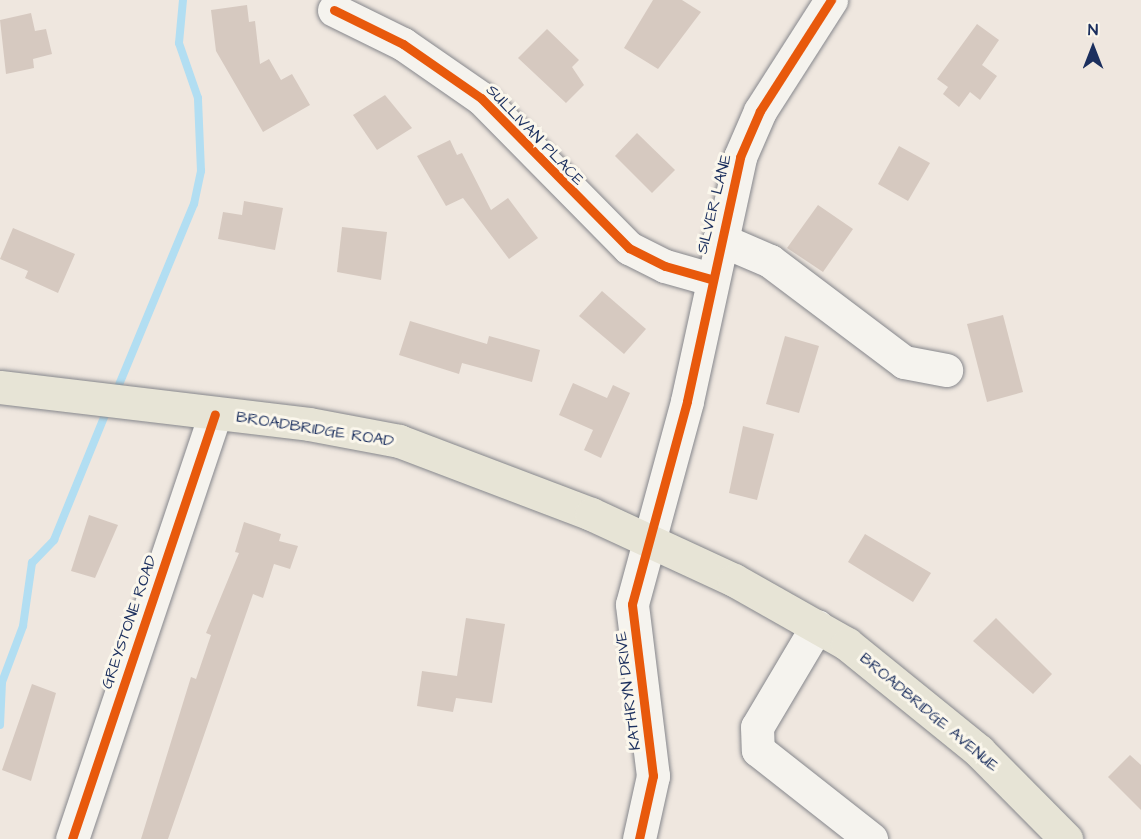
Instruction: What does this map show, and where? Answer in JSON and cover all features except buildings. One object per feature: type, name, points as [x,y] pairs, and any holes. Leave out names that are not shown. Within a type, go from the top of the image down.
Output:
[{"type":"main road","name":"BROADBRIDGE ROAD","points":[[0,387],[214,414],[399,441],[474,465],[649,541]]},
{"type":"main road","name":"BROADBRIDGE AVENUE","points":[[649,541],[817,626],[893,678],[979,751],[1066,839]]},
{"type":"street","name":"SILVER LANE","points":[[649,541],[687,401],[719,239],[740,157],[760,111],[831,0]]},
{"type":"street","name":"SULLIVAN PLACE","points":[[334,10],[403,44],[481,98],[628,248],[664,266],[711,279]]},
{"type":"street","points":[[719,239],[770,261],[904,362],[946,370]]},
{"type":"street","name":"GREYSTONE ROAD","points":[[72,839],[214,414]]},
{"type":"street","name":"KATHRYN DRIVE","points":[[639,839],[653,776],[632,604],[649,541]]},
{"type":"street","points":[[817,626],[757,728],[758,750],[871,839]]},
{"type":"waterway","points":[[116,392],[194,204],[201,171],[198,98],[179,43],[183,0]]},
{"type":"waterway","points":[[0,725],[2,682],[23,626],[32,563],[54,540],[108,408]]},
{"type":"cycle path","points":[[639,839],[653,776],[632,604],[687,401],[740,157],[760,111],[831,0]]},
{"type":"cycle path","points":[[334,10],[403,44],[481,98],[629,248],[665,266],[711,279]]},
{"type":"cycle path","points":[[72,839],[215,414]]}]
